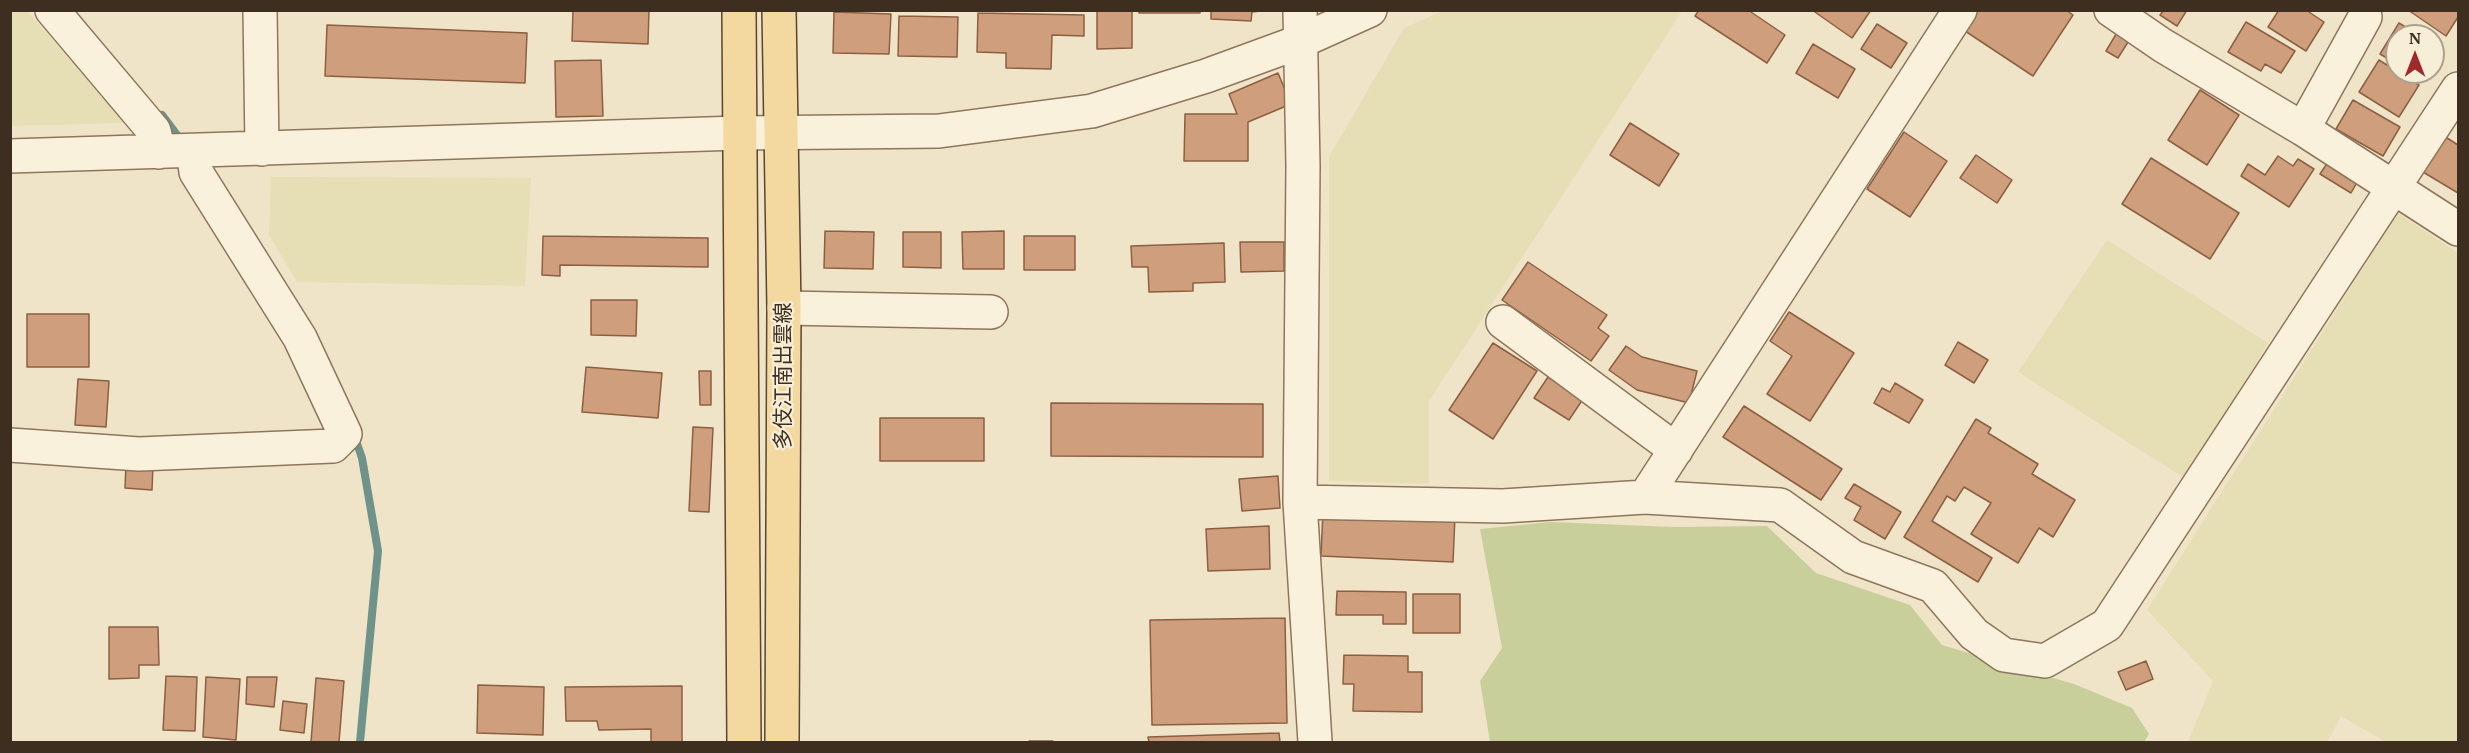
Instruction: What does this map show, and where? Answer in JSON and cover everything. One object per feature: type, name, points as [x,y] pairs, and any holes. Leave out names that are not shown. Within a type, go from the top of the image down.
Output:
[{"type":"main road","name":"多伎江南出雲線","points":[[738,10],[744,742]]},
{"type":"main road","name":"多伎江南出雲線","points":[[778,10],[784,308],[783,742]]},
{"type":"street","points":[[52,10],[154,130],[159,152]]},
{"type":"street","points":[[260,10],[262,149]]},
{"type":"street","points":[[10,156],[740,133],[939,131],[1092,111],[1206,76],[1300,26],[1370,10]]},
{"type":"street","points":[[1645,497],[1959,10]]},
{"type":"street","points":[[2111,10],[2162,45],[2303,129],[2458,230]]},
{"type":"street","points":[[2303,129],[2365,17]]},
{"type":"street","points":[[1300,26],[1303,166],[1300,502],[1315,742]]},
{"type":"street","points":[[1300,502],[1503,506],[1645,497],[1780,505],[1853,557],[1933,586],[1974,634],[2004,655],[2045,661],[2107,625],[2458,89]]},
{"type":"street","points":[[10,445],[139,454],[333,446],[345,434],[300,338],[196,172],[193,151]]},
{"type":"street","points":[[784,308],[991,312]]},
{"type":"street","points":[[1503,322],[1676,450]]},
{"type":"shaded area","points":[[10,11],[27,11],[127,123],[11,126]]},
{"type":"shaded area","points":[[1443,11],[1682,11],[1429,401],[1429,484],[1329,481],[1329,157],[1404,28]]},
{"type":"shaded area","points":[[271,177],[531,178],[525,286],[297,282],[269,235]]},
{"type":"shaded area","points":[[2398,213],[2458,253],[2458,742],[2386,742],[2341,716],[2327,742],[2188,742],[2213,681],[2147,610]]},
{"type":"shaded area","points":[[2107,240],[2268,343],[2186,479],[2018,372]]},
{"type":"green space","points":[[1551,522],[1674,527],[1767,526],[1816,573],[1910,605],[1942,645],[2074,684],[2132,708],[2149,734],[2144,742],[1490,742],[1480,681],[1502,648],[1480,529]]},
{"type":"building","points":[[573,10],[649,10],[648,44],[572,41]]},
{"type":"building","points":[[1097,10],[1132,10],[1132,48],[1097,49]]},
{"type":"building","points":[[1139,10],[1200,10],[1200,13],[1139,13]]},
{"type":"building","points":[[1211,10],[1269,10],[1252,12],[1251,21],[1211,19]]},
{"type":"building","points":[[1699,10],[1748,10],[1785,35],[1767,63],[1695,16]]},
{"type":"building","points":[[1812,10],[1871,10],[1852,38]]},
{"type":"building","points":[[1974,10],[2066,10],[2073,15],[2033,76],[1962,29]]},
{"type":"building","points":[[2164,10],[2187,10],[2177,26],[2160,15]]},
{"type":"building","points":[[2279,10],[2306,10],[2324,22],[2306,51],[2268,27]]},
{"type":"building","points":[[2408,10],[2458,10],[2458,17],[2446,36],[2445,24],[2428,24]]},
{"type":"building","points":[[834,12],[891,14],[889,54],[833,53]]},
{"type":"building","points":[[978,13],[1084,15],[1084,36],[1052,35],[1051,69],[1006,68],[1006,53],[977,52]]},
{"type":"building","points":[[899,16],[958,17],[957,57],[898,56]]},
{"type":"building","points":[[2246,22],[2295,51],[2281,73],[2265,64],[2261,71],[2228,52]]},
{"type":"building","points":[[1877,24],[1907,43],[1891,68],[1861,49]]},
{"type":"building","points":[[327,25],[527,33],[525,83],[325,76]]},
{"type":"building","points":[[2121,26],[2133,34],[2118,58],[2106,51]]},
{"type":"building","points":[[1813,44],[1855,69],[1838,98],[1796,73]]},
{"type":"building","points":[[2385,46],[2385,57],[2380,54]]},
{"type":"building","points":[[601,60],[603,116],[556,117],[555,61]]},
{"type":"building","points":[[2379,60],[2385,64],[2385,84],[2419,85],[2399,117],[2359,92]]},
{"type":"building","points":[[1278,73],[1291,104],[1248,122],[1248,161],[1184,161],[1185,114],[1237,114],[1229,94]]},
{"type":"building","points":[[2200,90],[2239,115],[2207,165],[2168,140]]},
{"type":"building","points":[[2353,100],[2400,127],[2383,156],[2336,129]]},
{"type":"building","points":[[1630,123],[1679,154],[1659,186],[1610,155]]},
{"type":"building","points":[[1904,132],[1947,161],[1910,217],[1867,189]]},
{"type":"building","points":[[2444,136],[2458,145],[2458,193],[2423,172]]},
{"type":"building","points":[[1976,155],[2012,180],[1997,203],[1960,178]]},
{"type":"building","points":[[2278,156],[2293,166],[2298,159],[2314,169],[2289,207],[2241,176],[2248,164],[2265,175]]},
{"type":"building","points":[[2151,158],[2239,213],[2210,259],[2122,204]]},
{"type":"building","points":[[2330,159],[2360,177],[2351,193],[2320,174]]},
{"type":"building","points":[[825,231],[874,232],[873,269],[824,268]]},
{"type":"building","points":[[1004,231],[1004,269],[963,269],[962,232]]},
{"type":"building","points":[[903,232],[941,232],[941,268],[903,267]]},
{"type":"building","points":[[543,236],[708,238],[708,267],[560,265],[560,276],[542,275]]},
{"type":"building","points":[[1024,236],[1075,236],[1075,270],[1024,270]]},
{"type":"building","points":[[1240,242],[1284,242],[1284,271],[1241,272]]},
{"type":"building","points":[[1224,243],[1225,282],[1193,283],[1193,291],[1149,292],[1148,267],[1132,267],[1131,246]]},
{"type":"building","points":[[1528,262],[1607,315],[1598,328],[1609,336],[1591,361],[1502,300]]},
{"type":"building","points":[[591,300],[637,300],[636,336],[591,335]]},
{"type":"building","points":[[1789,312],[1854,353],[1810,421],[1767,394],[1792,356],[1770,341]]},
{"type":"building","points":[[27,314],[89,314],[89,367],[27,367]]},
{"type":"building","points":[[1958,342],[1988,360],[1974,383],[1945,365]]},
{"type":"building","points":[[1493,343],[1537,371],[1493,439],[1449,410]]},
{"type":"building","points":[[1626,346],[1642,357],[1697,371],[1689,403],[1637,390],[1609,370]]},
{"type":"building","points":[[586,367],[662,373],[658,418],[582,412]]},
{"type":"building","points":[[699,371],[711,371],[711,405],[700,405]]},
{"type":"building","points":[[1548,377],[1583,399],[1569,420],[1534,398]]},
{"type":"building","points":[[78,379],[109,381],[106,427],[75,425]]},
{"type":"building","points":[[1895,383],[1923,400],[1909,423],[1874,403],[1882,388],[1890,392]]},
{"type":"building","points":[[1051,403],[1263,404],[1263,457],[1051,456]]},
{"type":"building","points":[[1744,406],[1842,469],[1821,500],[1723,437]]},
{"type":"building","points":[[880,418],[984,418],[984,461],[880,461]]},
{"type":"building","points":[[1976,419],[1991,428],[1988,433],[2038,464],[2032,474],[2075,500],[2053,537],[2039,528],[2018,563],[1971,534],[1991,503],[1964,487],[1955,501],[1947,496],[1932,521],[1992,558],[1978,582],[1904,537]]},
{"type":"building","points":[[693,427],[713,428],[709,512],[689,511]]},
{"type":"building","points":[[126,463],[153,465],[152,490],[125,488]]},
{"type":"building","points":[[1278,476],[1280,508],[1242,511],[1239,479]]},
{"type":"building","points":[[1854,484],[1901,512],[1885,539],[1854,520],[1861,507],[1845,498]]},
{"type":"building","points":[[1323,510],[1455,516],[1453,562],[1321,556]]},
{"type":"building","points":[[1269,526],[1270,569],[1208,571],[1206,529]]},
{"type":"building","points":[[1337,591],[1406,592],[1406,624],[1383,624],[1383,615],[1336,615]]},
{"type":"building","points":[[1413,594],[1460,594],[1460,633],[1413,633]]},
{"type":"building","points":[[1285,618],[1287,723],[1152,725],[1150,620]]},
{"type":"building","points":[[109,627],[158,627],[159,665],[139,665],[139,678],[109,679]]},
{"type":"building","points":[[1344,655],[1408,656],[1408,672],[1422,672],[1422,712],[1353,711],[1354,684],[1343,684]]},
{"type":"building","points":[[2146,661],[2153,679],[2126,690],[2118,672]]},
{"type":"building","points":[[166,676],[197,677],[195,731],[163,730]]},
{"type":"building","points":[[206,677],[240,679],[236,740],[203,737]]},
{"type":"building","points":[[247,677],[277,677],[274,707],[246,704]]},
{"type":"building","points":[[316,678],[344,681],[339,742],[311,742]]},
{"type":"building","points":[[478,685],[544,687],[543,735],[477,733]]},
{"type":"building","points":[[682,686],[682,742],[651,742],[651,729],[599,730],[597,721],[566,721],[565,687]]},
{"type":"building","points":[[283,701],[307,704],[304,733],[280,730]]},
{"type":"building","points":[[1279,733],[1280,742],[1149,742],[1148,737]]},
{"type":"building","points":[[1053,741],[1053,742],[1029,742]]},
{"type":"waterway","points":[[162,115],[183,143]]},
{"type":"waterway","points":[[354,435],[362,458],[378,551],[360,742]]}]
